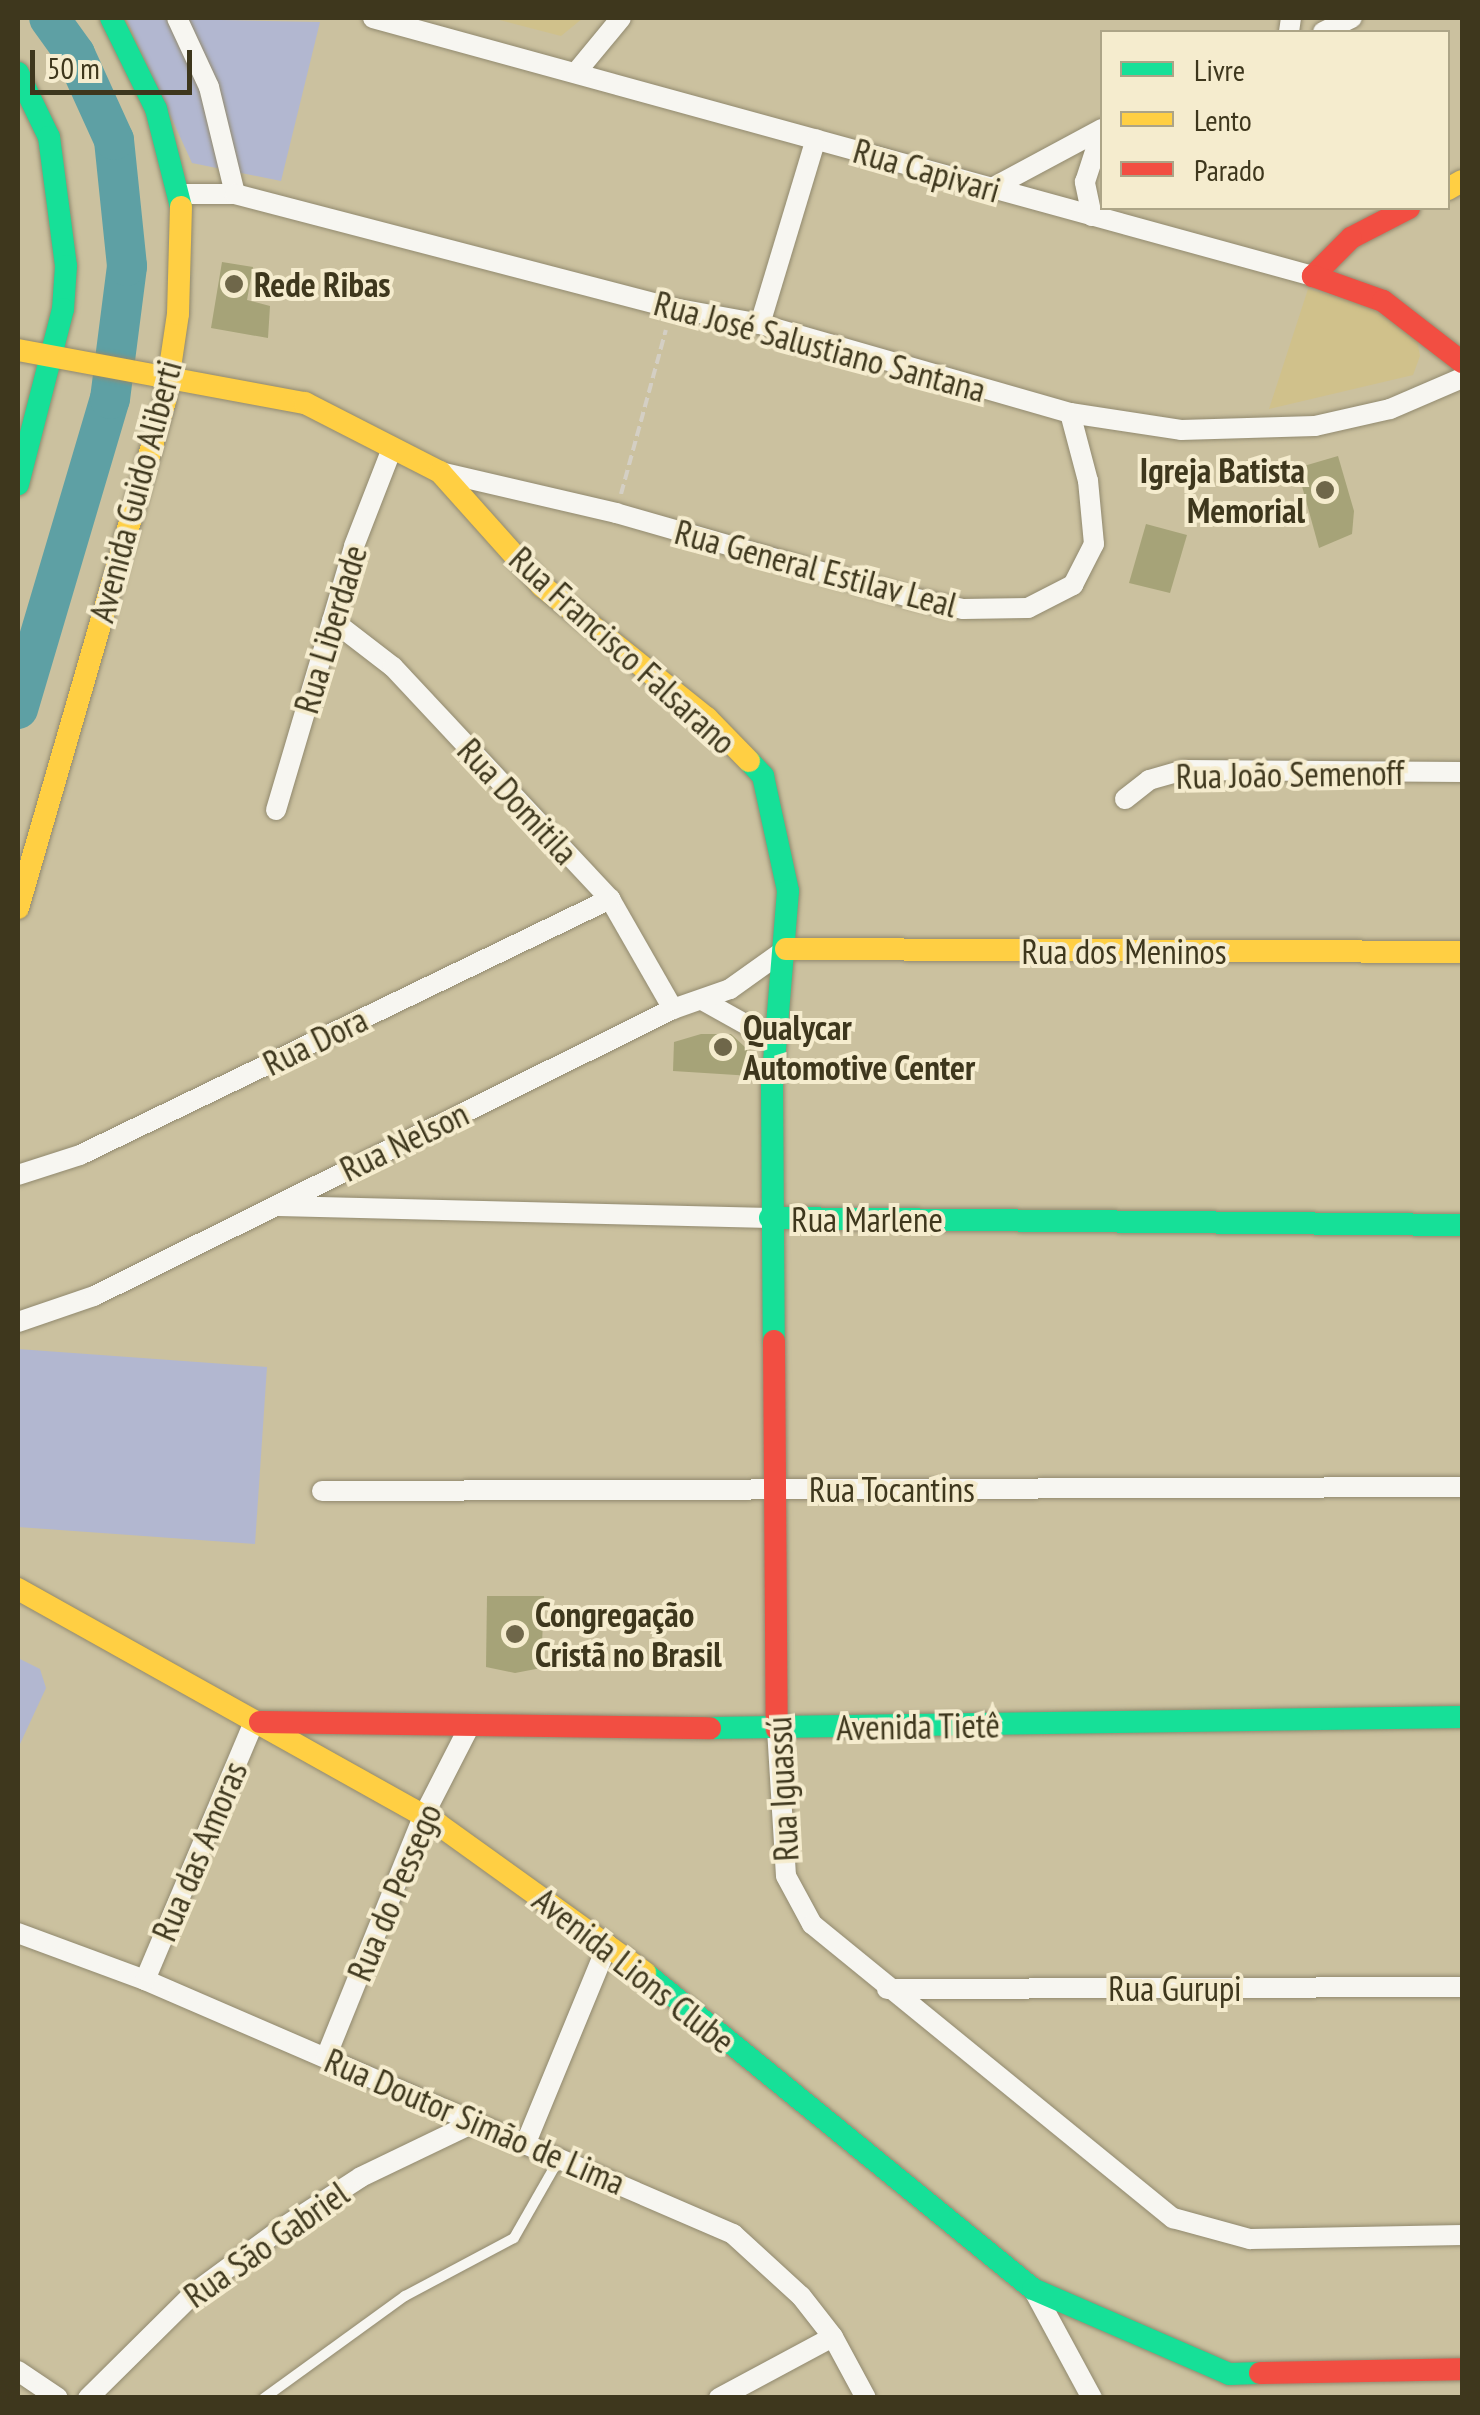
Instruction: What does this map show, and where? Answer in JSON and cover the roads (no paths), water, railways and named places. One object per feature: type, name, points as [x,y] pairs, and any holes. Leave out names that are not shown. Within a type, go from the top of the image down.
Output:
[{"type":"street","name":"Avenida Guido Aliberti","points":[[18,908],[159,378],[183,262],[180,194],[156,109],[111,18]]},
{"type":"street","points":[[177,18],[209,87],[235,194]]},
{"type":"street","name":"Rua Capivari","points":[[373,18],[578,70],[1314,276],[1383,302],[1462,362]]},
{"type":"street","points":[[578,70],[621,18]]},
{"type":"street","points":[[1327,30],[1352,18]]},
{"type":"street","points":[[18,72],[49,138],[66,225],[61,358],[18,484]]},
{"type":"street","points":[[992,188],[1100,130]]},
{"type":"street","points":[[1092,216],[1085,182],[1100,135]]},
{"type":"street","points":[[760,324],[816,139]]},
{"type":"street","name":"Rua José Salustiano Santana","points":[[180,194],[235,194],[672,308],[760,324],[1070,413],[1180,430],[1315,426],[1390,409],[1462,378]]},
{"type":"street","points":[[1314,276],[1351,238],[1405,210]]},
{"type":"street","name":"Rua Francisco Falsarano","points":[[18,350],[305,404],[440,472],[542,586],[707,718],[763,776],[785,863],[786,950]]},
{"type":"street","name":"Rua General Estilav Leal","points":[[440,472],[616,513],[912,598],[964,609],[1028,608],[1074,585],[1094,544],[1088,481],[1070,413]]},
{"type":"street","name":"Rua Liberdade","points":[[276,810],[332,620],[392,450]]},
{"type":"street","name":"Rua Domitila","points":[[332,620],[393,667],[610,899],[672,1009]]},
{"type":"street","name":"Rua João Semenoff","points":[[1125,799],[1149,780],[1184,770],[1462,772]]},
{"type":"street","name":"Rua Dora","points":[[18,1175],[80,1155],[610,899]]},
{"type":"street","name":"Rua dos Meninos","points":[[786,950],[1462,952]]},
{"type":"street","name":"Rua Nelson","points":[[18,1322],[94,1296],[672,1009],[745,980],[786,950]]},
{"type":"street","name":"Rua Iguassú","points":[[786,950],[776,984],[774,1040],[771,1490],[781,1844],[796,1900],[812,1924],[887,1989],[1195,2229],[1250,2239],[1462,2235]]},
{"type":"street","points":[[702,1000],[774,1040]]},
{"type":"street","name":"Rua Marlene","points":[[272,1206],[770,1218],[1462,1225]]},
{"type":"street","name":"Rua Tocantins","points":[[322,1490],[1462,1487]]},
{"type":"street","name":"Avenida Lions Clube","points":[[18,1589],[423,1817],[608,1944],[992,2249],[1032,2290],[1229,2374]]},
{"type":"street","name":"Avenida Tietê","points":[[254,1722],[468,1729],[777,1729],[1462,1717]]},
{"type":"street","name":"Rua das Amoras","points":[[145,1980],[254,1722]]},
{"type":"street","name":"Rua do Pessego","points":[[326,2057],[423,1817],[468,1729]]},
{"type":"street","name":"Rua Doutor Simão de Lima","points":[[20,1938],[145,1980],[326,2057],[469,2125],[559,2158],[733,2234],[770,2263],[833,2336],[866,2398]]},
{"type":"street","points":[[525,2145],[608,1944]]},
{"type":"street","name":"Rua Gurupi","points":[[887,1989],[1462,1987]]},
{"type":"street","name":"Rua São Gabriel","points":[[88,2398],[194,2293],[281,2229],[361,2177],[469,2125]]},
{"type":"street","points":[[1032,2290],[1092,2398]]},
{"type":"street","points":[[719,2398],[833,2336]]},
{"type":"street","points":[[1242,2398],[1229,2374],[1462,2369]]},
{"type":"street","points":[[18,2371],[58,2398]]},
{"type":"lane","points":[[264,2398],[405,2296],[514,2238],[559,2158]]},
{"type":"waterway","points":[[18,709],[110,399],[127,266],[114,140],[75,54],[49,18]]},
{"type":"place","name":"Rede Ribas","points":[[234,284]]},
{"type":"place","name":"Igreja Batista Memorial","points":[[1325,490]]},
{"type":"place","name":"Qualycar Automotive Center","points":[[723,1047]]},
{"type":"place","name":"Congregação Cristã no Brasil","points":[[515,1634]]}]
